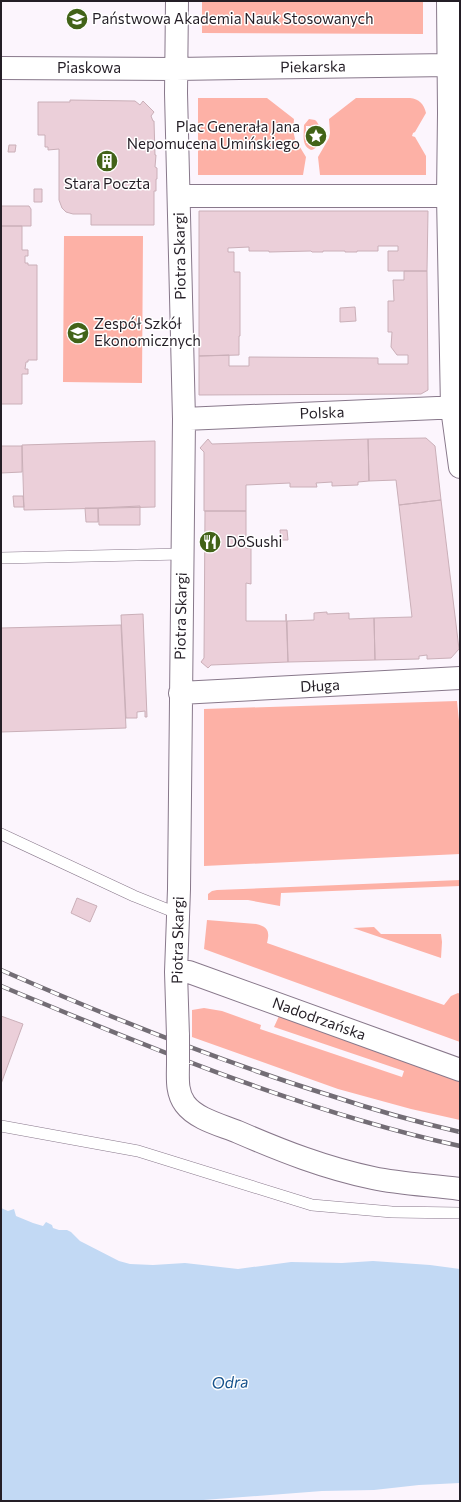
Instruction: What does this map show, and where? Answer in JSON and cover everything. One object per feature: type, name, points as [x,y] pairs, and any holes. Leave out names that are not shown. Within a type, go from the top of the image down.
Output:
[{"type":"street","name":"Piotra Skargi","points":[[176,1],[178,196],[184,419],[180,693],[179,914],[176,972],[178,1087],[181,1098],[186,1106],[193,1112],[213,1122],[292,1155],[344,1172],[374,1178],[460,1189]]},
{"type":"street","points":[[448,1],[455,64],[448,196],[455,222],[456,408],[460,467]]},
{"type":"street","name":"Piekarska","points":[[176,69],[455,64]]},
{"type":"street","name":"Piaskowa","points":[[1,68],[176,69]]},
{"type":"street","name":"Piotra Skargi","points":[[178,196],[448,196]]},
{"type":"street","name":"Polska","points":[[184,419],[456,408]]},
{"type":"street","name":"Długa","points":[[180,693],[460,678]]},
{"type":"street","name":"Nadodrzańska","points":[[176,972],[192,973],[460,1070]]},
{"type":"lane","points":[[1,558],[182,554]]},
{"type":"lane","points":[[1,834],[134,896],[179,914]]},
{"type":"lane","points":[[1,1126],[138,1151],[174,1161],[303,1203],[317,1206],[392,1212],[460,1213]]},
{"type":"shaded area","points":[[202,1],[423,1],[423,34],[202,33]]},
{"type":"shaded area","points":[[198,98],[267,98],[294,119],[293,130],[295,139],[306,157],[303,175],[198,175]]},
{"type":"shaded area","points":[[356,98],[410,98],[421,102],[426,113],[412,136],[415,137],[426,156],[426,175],[320,175],[318,157],[329,138],[329,119]]},
{"type":"shaded area","points":[[309,119],[315,120],[318,123],[320,136],[318,144],[315,148],[311,150],[306,146],[304,143],[304,125]],"holes":[[[306,126],[318,126],[318,144],[306,143]]]},
{"type":"shaded area","points":[[64,236],[143,236],[142,383],[63,382]]},
{"type":"shaded area","points":[[457,701],[460,731],[460,854],[204,866],[204,709]]},
{"type":"shaded area","points":[[460,880],[460,886],[281,893],[280,906],[248,900],[208,900],[208,894],[217,890]]},
{"type":"shaded area","points":[[207,920],[260,925],[267,930],[267,943],[444,1005],[451,996],[458,993],[460,994],[460,1042],[204,949]]},
{"type":"shaded area","points":[[374,927],[381,934],[441,934],[441,958],[353,928]]},
{"type":"shaded area","points":[[204,1008],[222,1011],[261,1025],[260,1029],[402,1077],[404,1071],[274,1027],[279,1016],[460,1081],[460,1120],[411,1109],[338,1089],[192,1037],[192,1010]]},
{"type":"water","name":"Odra","points":[[1,1208],[8,1211],[14,1209],[16,1216],[33,1223],[43,1226],[46,1222],[52,1225],[53,1228],[67,1230],[80,1241],[119,1261],[130,1264],[153,1265],[185,1263],[238,1269],[291,1262],[342,1263],[373,1261],[430,1265],[460,1269],[460,1483],[419,1485],[374,1490],[322,1491],[190,1501],[1,1501]]},
{"type":"building","name":"Stara Poczta","points":[[70,100],[135,101],[140,105],[143,101],[154,112],[151,116],[154,121],[156,155],[155,167],[157,168],[157,179],[156,191],[154,191],[154,225],[91,225],[91,214],[73,214],[66,212],[62,208],[59,200],[59,149],[48,150],[48,147],[45,147],[45,135],[38,135],[38,102],[70,102]]},
{"type":"building","points":[[9,145],[16,145],[15,152],[8,152]]},
{"type":"building","points":[[34,189],[42,189],[42,202],[34,202]]},
{"type":"building","points":[[1,206],[29,206],[31,209],[31,226],[1,226]]},
{"type":"building","points":[[199,211],[428,211],[427,271],[388,271],[388,251],[398,251],[398,246],[378,246],[378,251],[357,252],[269,252],[249,251],[249,247],[228,248],[228,252],[234,252],[234,272],[240,272],[239,355],[199,356]]},
{"type":"building","points":[[1,226],[22,226],[22,250],[28,250],[28,256],[25,256],[25,263],[28,263],[28,265],[37,265],[37,360],[28,360],[28,362],[26,362],[25,369],[28,369],[28,374],[22,374],[22,404],[1,404]]},
{"type":"building","points":[[404,271],[427,271],[428,390],[421,394],[199,395],[199,356],[229,355],[229,366],[249,366],[249,357],[378,358],[378,364],[408,364],[408,355],[397,355],[391,347],[392,332],[388,332],[388,301],[394,301],[393,280],[404,280]]},
{"type":"building","points":[[355,307],[356,321],[340,322],[340,308]]},
{"type":"building","points":[[426,438],[435,446],[441,500],[399,505],[396,480],[369,481],[368,439]]},
{"type":"building","points":[[208,439],[212,444],[368,439],[369,481],[358,482],[358,485],[332,486],[332,482],[316,483],[317,487],[290,487],[290,483],[246,485],[246,511],[204,511],[204,452],[200,448]]},
{"type":"building","points":[[155,441],[155,507],[24,510],[22,445]]},
{"type":"building","points":[[1,446],[22,446],[22,472],[1,473]]},
{"type":"building","points":[[13,496],[23,496],[24,507],[14,507]]},
{"type":"building","points":[[441,500],[459,649],[451,658],[427,659],[427,655],[419,656],[419,659],[375,660],[374,618],[412,617],[399,505]]},
{"type":"building","points":[[140,506],[140,525],[99,525],[98,508]]},
{"type":"building","points":[[85,508],[98,508],[98,522],[86,522]]},
{"type":"building","points":[[205,511],[246,511],[246,548],[251,548],[251,584],[246,583],[246,621],[286,621],[286,614],[288,662],[211,665],[208,668],[201,662],[204,658]]},
{"type":"building","points":[[280,530],[287,530],[288,540],[281,540]]},
{"type":"building","points":[[327,612],[327,614],[349,613],[349,619],[374,618],[375,660],[288,662],[287,621],[314,620],[314,613]]},
{"type":"building","points":[[143,614],[147,717],[145,717],[145,711],[137,712],[137,718],[126,718],[121,615]]},
{"type":"building","points":[[121,625],[126,728],[1,732],[1,628]]},
{"type":"building","points":[[77,898],[97,906],[90,922],[71,913]]},
{"type":"building","points":[[1,1016],[23,1024],[1,1084]]},
{"type":"railway","points":[[1,970],[82,1005],[165,1038],[248,1068],[364,1106],[460,1132]]},
{"type":"railway","points":[[1,986],[170,1055],[227,1076],[343,1115],[401,1132],[460,1146]]},
{"type":"place","name":"Państwowa Akademia Nauk Stosowanych","points":[[77,19]]},
{"type":"place","name":"Plac Generała Jana Nepomucena Umińskiego","points":[[316,136]]},
{"type":"place","name":"Stara Poczta","points":[[107,161]]},
{"type":"place","name":"Zespół Szkół Ekonomicznych","points":[[78,333]]},
{"type":"place","name":"DōSushi","points":[[210,542]]}]
